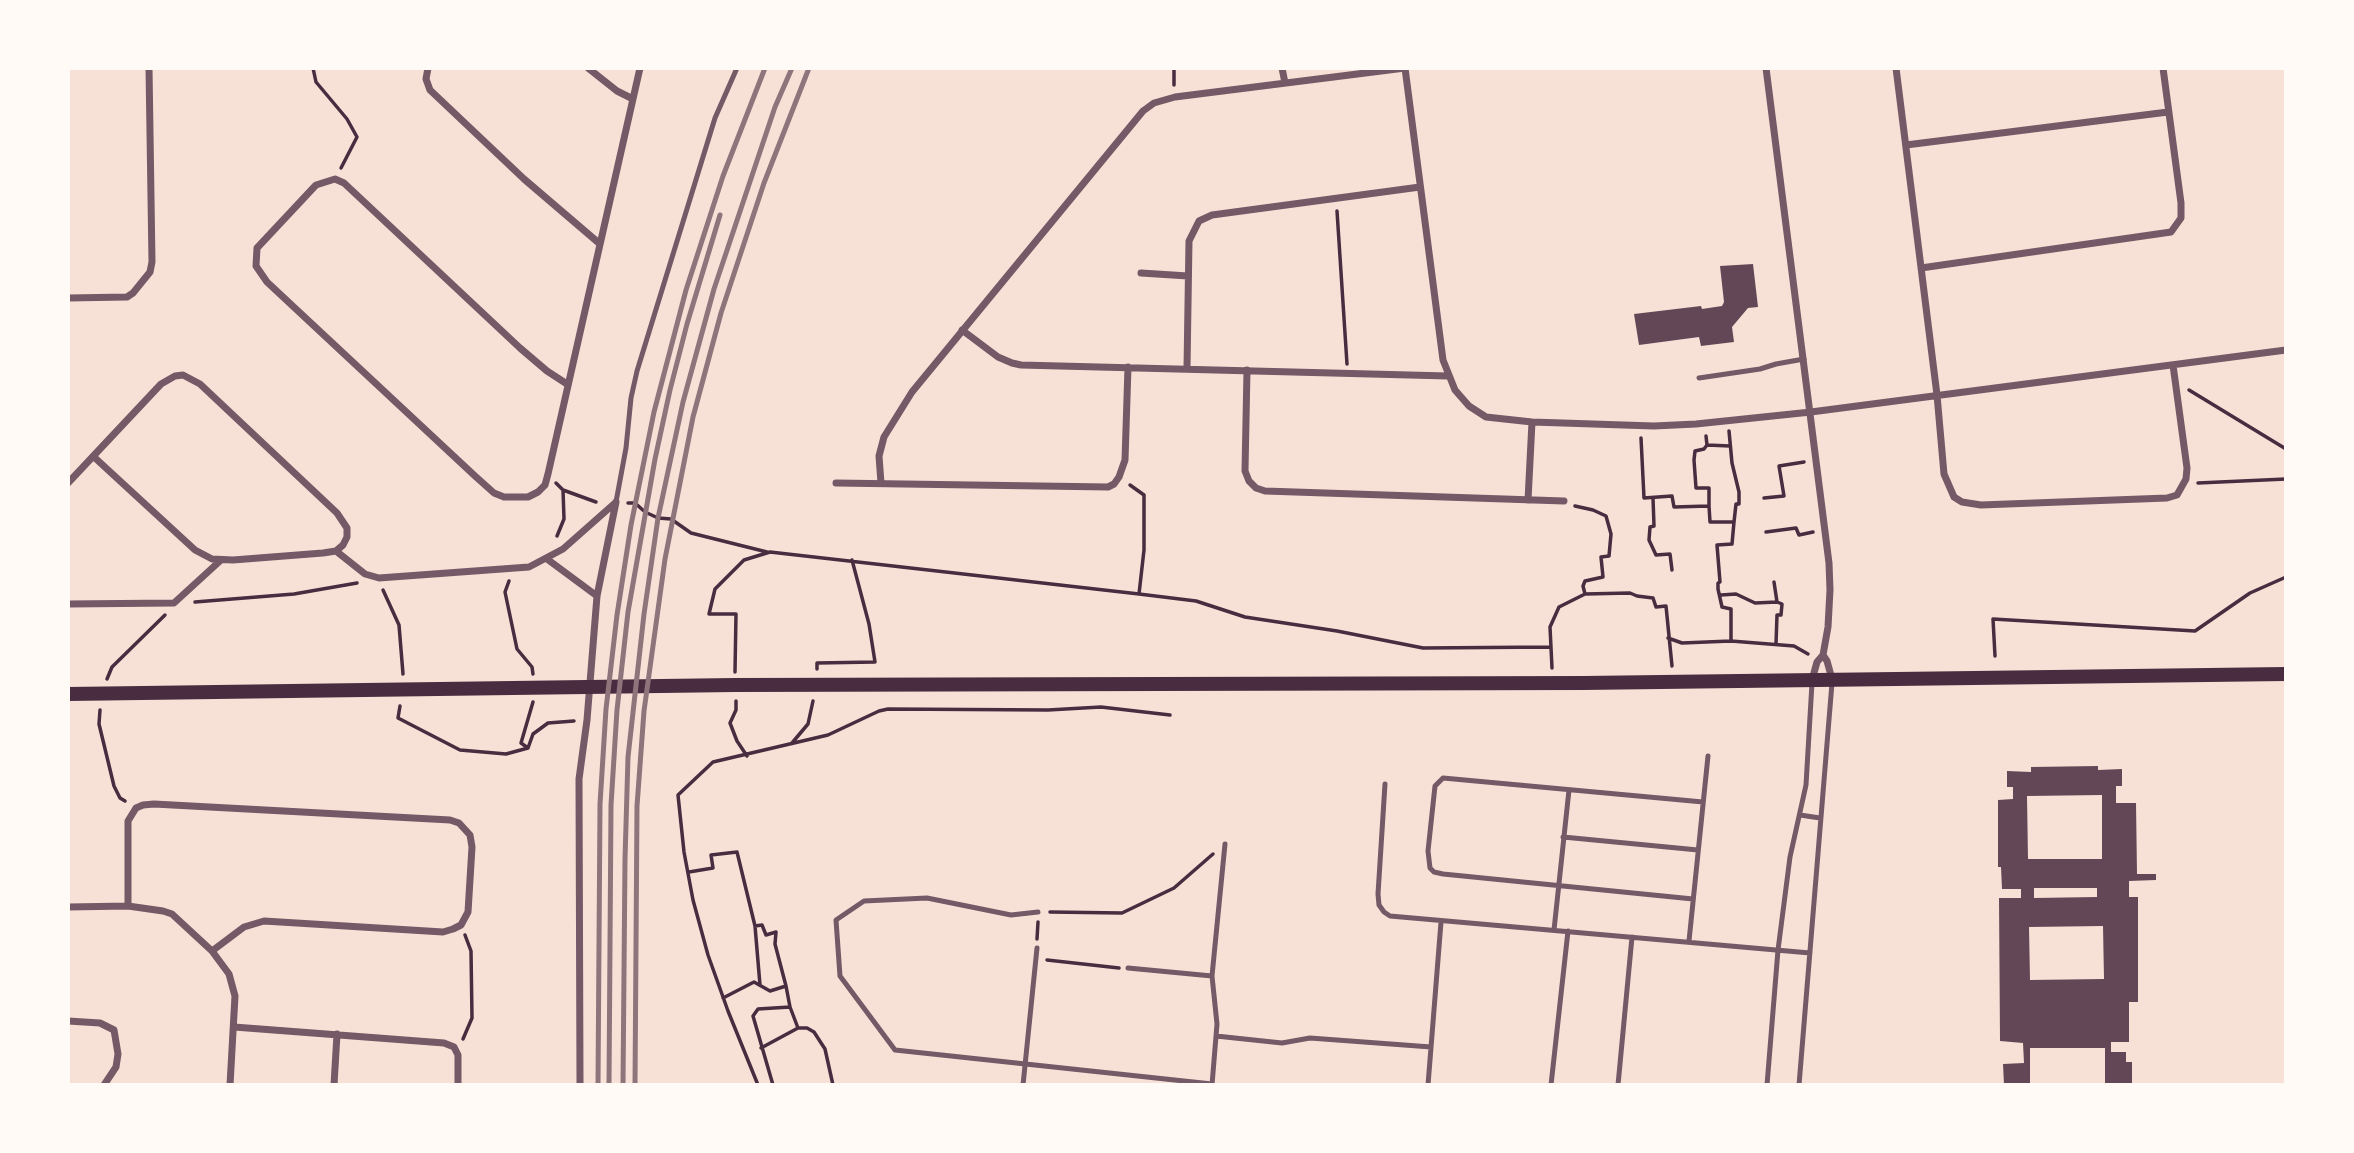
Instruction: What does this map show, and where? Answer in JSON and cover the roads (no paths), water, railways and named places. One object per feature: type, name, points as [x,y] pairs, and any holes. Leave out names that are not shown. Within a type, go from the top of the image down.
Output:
[{"type":"main road","points":[[68,694],[734,685],[1553,683],[2286,674]]},
{"type":"street","points":[[68,298],[127,297],[150,272],[149,68]]},
{"type":"street","points":[[428,68],[426,79],[430,90],[524,179],[600,244]]},
{"type":"street","points":[[588,68],[617,91],[633,99]]},
{"type":"street","points":[[567,384],[520,348],[352,188],[335,179],[316,185],[262,242],[256,255],[259,272],[494,493],[516,499],[528,497],[545,485],[548,474],[640,68]]},
{"type":"street","points":[[1282,68],[1284,83]]},
{"type":"street","points":[[881,483],[879,456],[884,436],[912,392],[1143,111],[1154,103],[1175,97],[1405,68],[1443,360],[1455,390],[1477,412],[1496,420],[1640,426],[1728,421],[2286,350]]},
{"type":"street","points":[[1766,68],[1811,412],[1830,590],[1823,655],[1817,662],[1812,680]]},
{"type":"street","points":[[1896,68],[1937,395],[1944,474],[1954,496],[1962,502],[1982,505],[2167,498],[2177,495],[2186,480],[2187,468],[2173,365]]},
{"type":"street","points":[[1921,268],[2171,232],[2181,218],[2181,203],[2163,68]]},
{"type":"street","points":[[1906,145],[2168,112]]},
{"type":"street","points":[[1187,368],[1189,241],[1193,229],[1205,217],[1420,187]]},
{"type":"street","points":[[1141,273],[1188,276]]},
{"type":"street","points":[[962,330],[998,357],[1012,363],[1448,376]]},
{"type":"street","points":[[836,483],[1101,488],[1114,484],[1125,460],[1128,367]]},
{"type":"street","points":[[1247,370],[1245,471],[1256,488],[1265,491],[1564,501]]},
{"type":"street","points":[[68,482],[161,384],[175,376],[183,375],[200,384],[337,513],[347,528],[347,537],[336,551],[212,559],[195,550],[94,457]]},
{"type":"street","points":[[1528,500],[1532,422]]},
{"type":"street","points":[[336,551],[365,573],[379,578],[529,567],[547,559],[577,537],[616,502]]},
{"type":"street","points":[[580,1085],[579,800],[597,596],[616,502]]},
{"type":"street","points":[[547,559],[597,596]]},
{"type":"street","points":[[68,604],[174,603],[221,560]]},
{"type":"street","points":[[1823,655],[1832,680]]},
{"type":"street","points":[[128,906],[128,821],[136,808],[154,804],[436,820],[459,823],[470,835],[472,847],[468,912],[461,925],[443,932],[264,921],[244,927],[212,951]]},
{"type":"street","points":[[68,907],[155,908],[172,914],[212,951],[233,984],[234,1027],[230,1085]]},
{"type":"street","points":[[68,1021],[100,1023],[114,1030],[118,1047],[116,1068],[104,1085]]},
{"type":"street","points":[[234,1027],[435,1041],[454,1047],[459,1064],[458,1085]]},
{"type":"street","points":[[334,1085],[337,1034]]},
{"type":"lane","points":[[616,502],[637,371],[715,117],[737,68]]},
{"type":"lane","points":[[1699,378],[1804,359]]},
{"type":"lane","points":[[1767,1085],[1790,857],[1806,785],[1810,750],[1812,680]]},
{"type":"lane","points":[[1799,1085],[1832,680]]},
{"type":"lane","points":[[1689,941],[1708,756]]},
{"type":"lane","points":[[1693,899],[1434,872],[1428,860],[1434,794],[1439,780],[1450,777],[1703,802]]},
{"type":"lane","points":[[1385,784],[1378,894],[1380,905],[1390,916],[1810,953]]},
{"type":"lane","points":[[1555,930],[1569,790]]},
{"type":"lane","points":[[1800,815],[1820,818]]},
{"type":"lane","points":[[1563,837],[1698,850]]},
{"type":"lane","points":[[1038,912],[1011,915],[927,898],[864,901],[836,920],[840,976],[895,1050],[1212,1084],[1217,1024],[1212,976],[1225,844]]},
{"type":"lane","points":[[1428,1085],[1441,922]]},
{"type":"lane","points":[[1551,1085],[1568,932]]},
{"type":"lane","points":[[1618,1085],[1632,937]]},
{"type":"lane","points":[[1023,1085],[1037,948]]},
{"type":"lane","points":[[1128,968],[1212,976]]},
{"type":"lane","points":[[1216,1037],[1282,1044],[1310,1038],[1431,1047]]},
{"type":"railway","points":[[598,1085],[600,804],[606,709],[631,525],[654,412],[686,290],[723,176],[765,68]]},
{"type":"railway","points":[[623,1085],[628,757],[658,518],[683,402],[714,289],[775,107],[792,68]]},
{"type":"railway","points":[[635,1085],[637,806],[644,711],[665,559],[693,417],[721,313],[764,183],[809,68]]},
{"type":"railway","points":[[609,1085],[611,805],[617,710],[628,612],[670,390],[720,215]]}]
